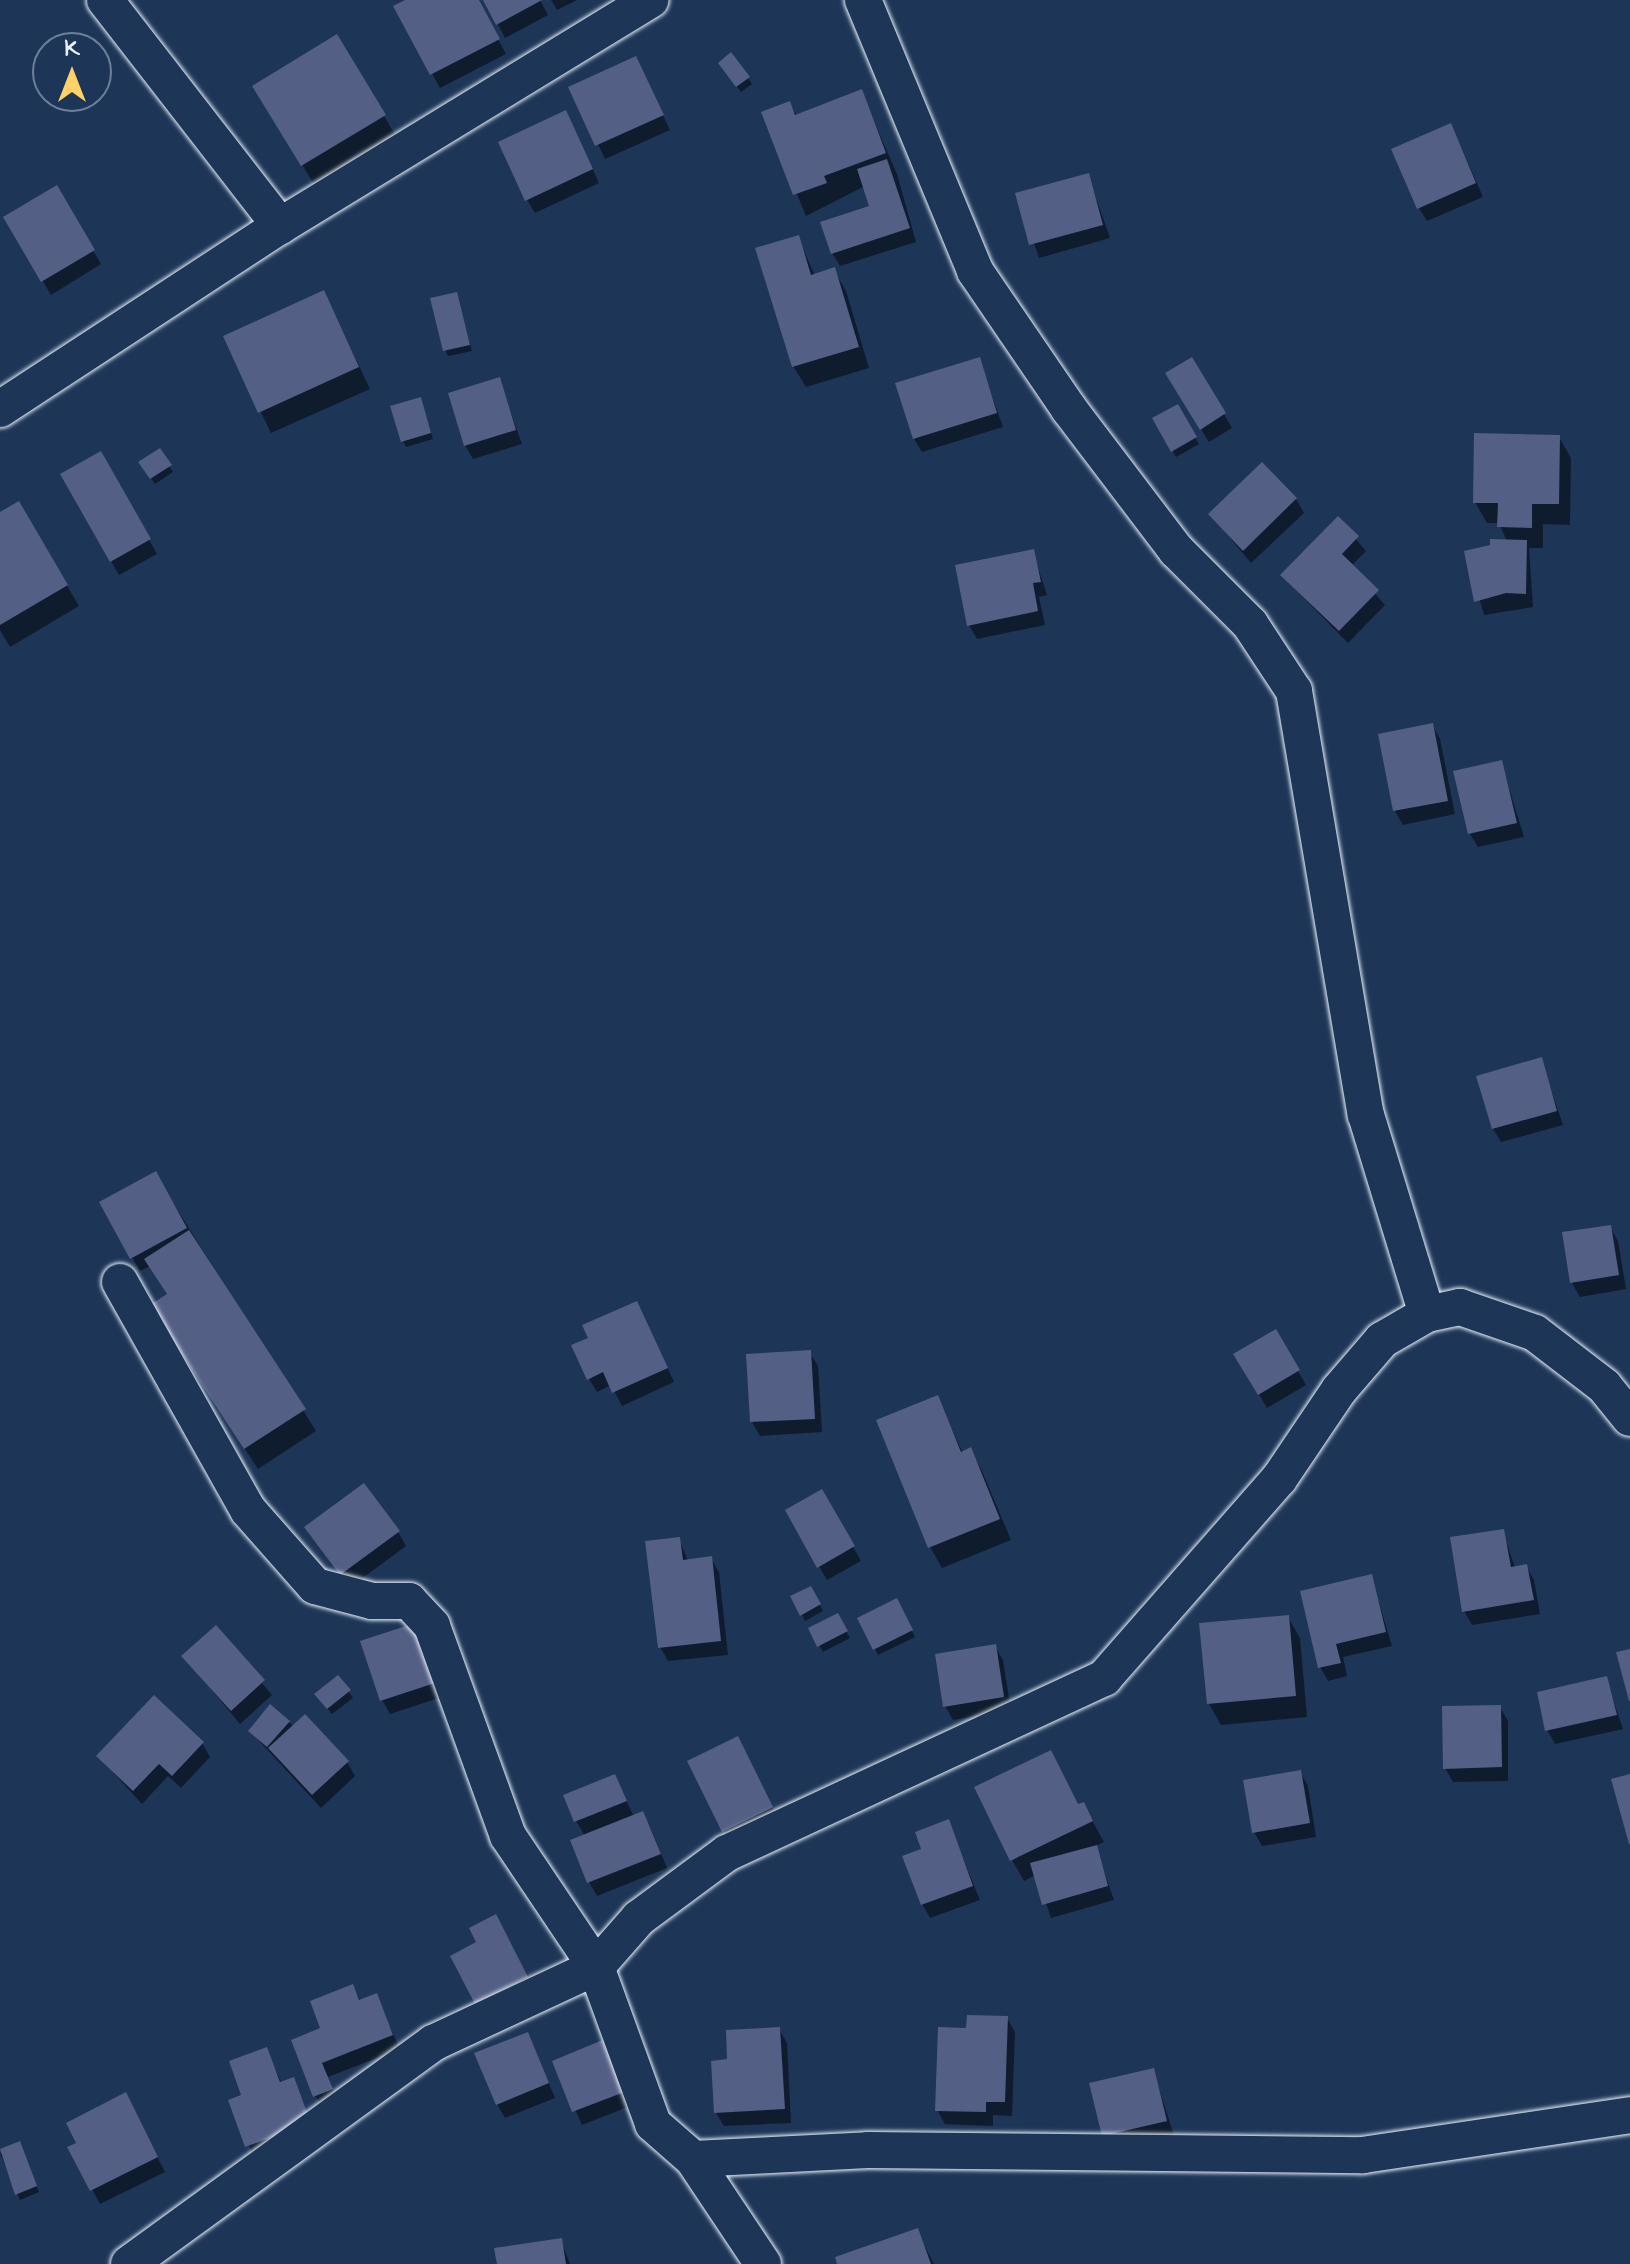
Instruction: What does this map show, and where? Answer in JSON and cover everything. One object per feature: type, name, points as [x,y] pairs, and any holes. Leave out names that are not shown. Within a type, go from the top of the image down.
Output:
[{"type":"street","points":[[105,0],[280,226]]},
{"type":"street","points":[[0,409],[280,226],[650,0]]},
{"type":"street","points":[[863,0],[975,271],[1069,409],[1176,550],[1250,624],[1294,691],[1366,1115],[1427,1314]]},
{"type":"street","points":[[120,1282],[248,1510],[315,1586],[372,1601],[409,1601],[432,1626],[508,1836],[596,1967],[653,2124],[693,2159],[763,2264]]},
{"type":"street","points":[[129,2264],[433,2043],[596,1967],[639,1918],[727,1853],[1104,1678],[1279,1479],[1339,1390],[1382,1340],[1427,1314],[1460,1307],[1535,1333],[1617,1382],[1630,1418]]},
{"type":"street","points":[[693,2159],[868,2150],[1363,2155],[1630,2115]]},
{"type":"building","points":[[405,0],[479,0],[500,39],[430,75],[393,6]]},
{"type":"building","points":[[483,0],[542,0],[496,25]]},
{"type":"building","points":[[337,34],[386,115],[301,166],[252,86]]},
{"type":"building","points":[[731,52],[750,77],[736,87],[718,63]]},
{"type":"building","points":[[636,56],[664,115],[595,146],[568,87]]},
{"type":"building","points":[[862,89],[886,153],[824,176],[827,183],[793,195],[761,112],[790,101],[795,115]]},
{"type":"building","points":[[566,110],[593,169],[525,201],[498,142]]},
{"type":"building","points":[[1451,123],[1476,183],[1417,209],[1391,149]]},
{"type":"building","points":[[887,159],[910,228],[831,254],[820,222],[869,206],[857,169]]},
{"type":"building","points":[[1089,173],[1103,225],[1029,245],[1015,193]]},
{"type":"building","points":[[57,185],[95,250],[41,282],[3,217]]},
{"type":"building","points":[[799,235],[811,275],[835,267],[859,347],[792,367],[755,248]]},
{"type":"building","points":[[324,290],[359,367],[258,413],[223,336]]},
{"type":"building","points":[[457,292],[470,345],[443,351],[430,298]]},
{"type":"building","points":[[980,357],[997,413],[913,439],[895,383]]},
{"type":"building","points":[[1192,357],[1226,413],[1200,430],[1165,373]]},
{"type":"building","points":[[500,377],[516,430],[464,446],[448,393]]},
{"type":"building","points":[[421,397],[431,433],[401,442],[390,406]]},
{"type":"building","points":[[1178,404],[1197,437],[1171,452],[1152,418]]},
{"type":"building","points":[[1474,433],[1560,435],[1559,504],[1532,504],[1532,528],[1497,527],[1498,503],[1473,503]]},
{"type":"building","points":[[160,448],[172,465],[150,479],[138,462]]},
{"type":"building","points":[[101,451],[151,539],[110,562],[60,474]]},
{"type":"building","points":[[1262,462],[1297,498],[1243,551],[1208,514]]},
{"type":"building","points":[[19,501],[68,585],[0,625],[0,512]]},
{"type":"building","points":[[1338,516],[1359,536],[1342,554],[1379,590],[1339,631],[1280,575]]},
{"type":"building","points":[[1490,539],[1527,540],[1526,594],[1506,593],[1474,602],[1464,551],[1490,545]]},
{"type":"building","points":[[1034,549],[1041,582],[1033,583],[1038,611],[967,626],[955,565]]},
{"type":"building","points":[[1433,723],[1448,801],[1393,811],[1378,734]]},
{"type":"building","points":[[1502,760],[1517,823],[1468,834],[1453,771]]},
{"type":"building","points":[[1542,1057],[1557,1111],[1492,1129],[1476,1076]]},
{"type":"building","points":[[156,1171],[187,1228],[130,1259],[99,1202]]},
{"type":"building","points":[[1611,1225],[1619,1275],[1570,1283],[1562,1232]]},
{"type":"building","points":[[189,1230],[306,1409],[244,1449],[150,1305],[167,1294],[144,1259]]},
{"type":"building","points":[[637,1301],[668,1368],[612,1393],[603,1372],[587,1380],[571,1345],[588,1338],[582,1325]]},
{"type":"building","points":[[1276,1329],[1300,1370],[1258,1395],[1233,1354]]},
{"type":"building","points":[[811,1350],[815,1419],[750,1422],[746,1354]]},
{"type":"building","points":[[938,1395],[961,1452],[971,1447],[1000,1519],[928,1548],[876,1420]]},
{"type":"building","points":[[364,1483],[400,1531],[340,1575],[304,1527]]},
{"type":"building","points":[[822,1489],[855,1546],[817,1568],[785,1510]]},
{"type":"building","points":[[1504,1529],[1511,1567],[1527,1564],[1534,1600],[1462,1612],[1450,1537]]},
{"type":"building","points":[[680,1537],[683,1560],[712,1556],[721,1641],[658,1648],[645,1541]]},
{"type":"building","points":[[1372,1574],[1386,1632],[1336,1644],[1341,1663],[1318,1668],[1300,1591]]},
{"type":"building","points":[[811,1586],[821,1604],[800,1616],[790,1596]]},
{"type":"building","points":[[897,1598],[913,1630],[873,1650],[857,1618]]},
{"type":"building","points":[[838,1613],[848,1631],[817,1647],[808,1628]]},
{"type":"building","points":[[1289,1615],[1296,1696],[1207,1704],[1199,1623]]},
{"type":"building","points":[[415,1623],[435,1683],[380,1701],[360,1641]]},
{"type":"building","points":[[216,1625],[265,1680],[231,1711],[181,1656]]},
{"type":"building","points":[[996,1644],[1004,1697],[943,1707],[935,1654]]},
{"type":"building","points":[[1630,1649],[1630,1701],[1629,1701],[1616,1652]]},
{"type":"building","points":[[338,1675],[351,1690],[327,1709],[314,1694]]},
{"type":"building","points":[[1607,1676],[1617,1715],[1545,1731],[1537,1692]]},
{"type":"building","points":[[154,1695],[204,1742],[172,1776],[159,1764],[133,1791],[96,1756]]},
{"type":"building","points":[[270,1704],[290,1721],[267,1747],[248,1731]]},
{"type":"building","points":[[1501,1705],[1502,1767],[1443,1769],[1442,1706]]},
{"type":"building","points":[[305,1714],[349,1761],[312,1795],[268,1748]]},
{"type":"building","points":[[738,1736],[773,1807],[722,1832],[687,1761]]},
{"type":"building","points":[[1051,1750],[1078,1804],[1084,1802],[1093,1821],[1010,1861],[974,1787]]},
{"type":"building","points":[[1301,1770],[1310,1823],[1252,1833],[1243,1780]]},
{"type":"building","points":[[615,1774],[627,1801],[574,1822],[563,1795]]},
{"type":"building","points":[[1630,1774],[1630,1844],[1629,1844],[1611,1779]]},
{"type":"building","points":[[643,1811],[661,1854],[587,1883],[570,1840]]},
{"type":"building","points":[[949,1819],[973,1886],[921,1905],[902,1856],[921,1849],[915,1832]]},
{"type":"building","points":[[1097,1845],[1108,1886],[1042,1905],[1030,1863]]},
{"type":"building","points":[[496,1914],[528,1977],[475,2004],[450,1956],[476,1942],[469,1928]]},
{"type":"building","points":[[353,1984],[359,2000],[377,1993],[393,2035],[322,2063],[333,2089],[313,2097],[291,2040],[320,2028],[310,2001]]},
{"type":"building","points":[[967,2015],[1008,2016],[1005,2102],[986,2102],[986,2112],[935,2111],[938,2027],[966,2028]]},
{"type":"building","points":[[780,2027],[785,2109],[714,2113],[711,2061],[727,2059],[726,2030]]},
{"type":"building","points":[[528,2032],[549,2083],[496,2105],[474,2053]]},
{"type":"building","points":[[605,2039],[627,2091],[572,2112],[552,2061]]},
{"type":"building","points":[[267,2047],[280,2082],[294,2077],[311,2123],[245,2147],[228,2100],[241,2095],[229,2061]]},
{"type":"building","points":[[1154,2068],[1167,2121],[1102,2136],[1089,2083]]},
{"type":"building","points":[[126,2092],[158,2157],[90,2191],[67,2147],[76,2143],[66,2123]]},
{"type":"building","points":[[20,2141],[37,2186],[15,2195],[0,2149]]},
{"type":"building","points":[[918,2228],[931,2264],[837,2264],[835,2257]]},
{"type":"building","points":[[562,2238],[566,2264],[497,2264],[494,2248]]}]
